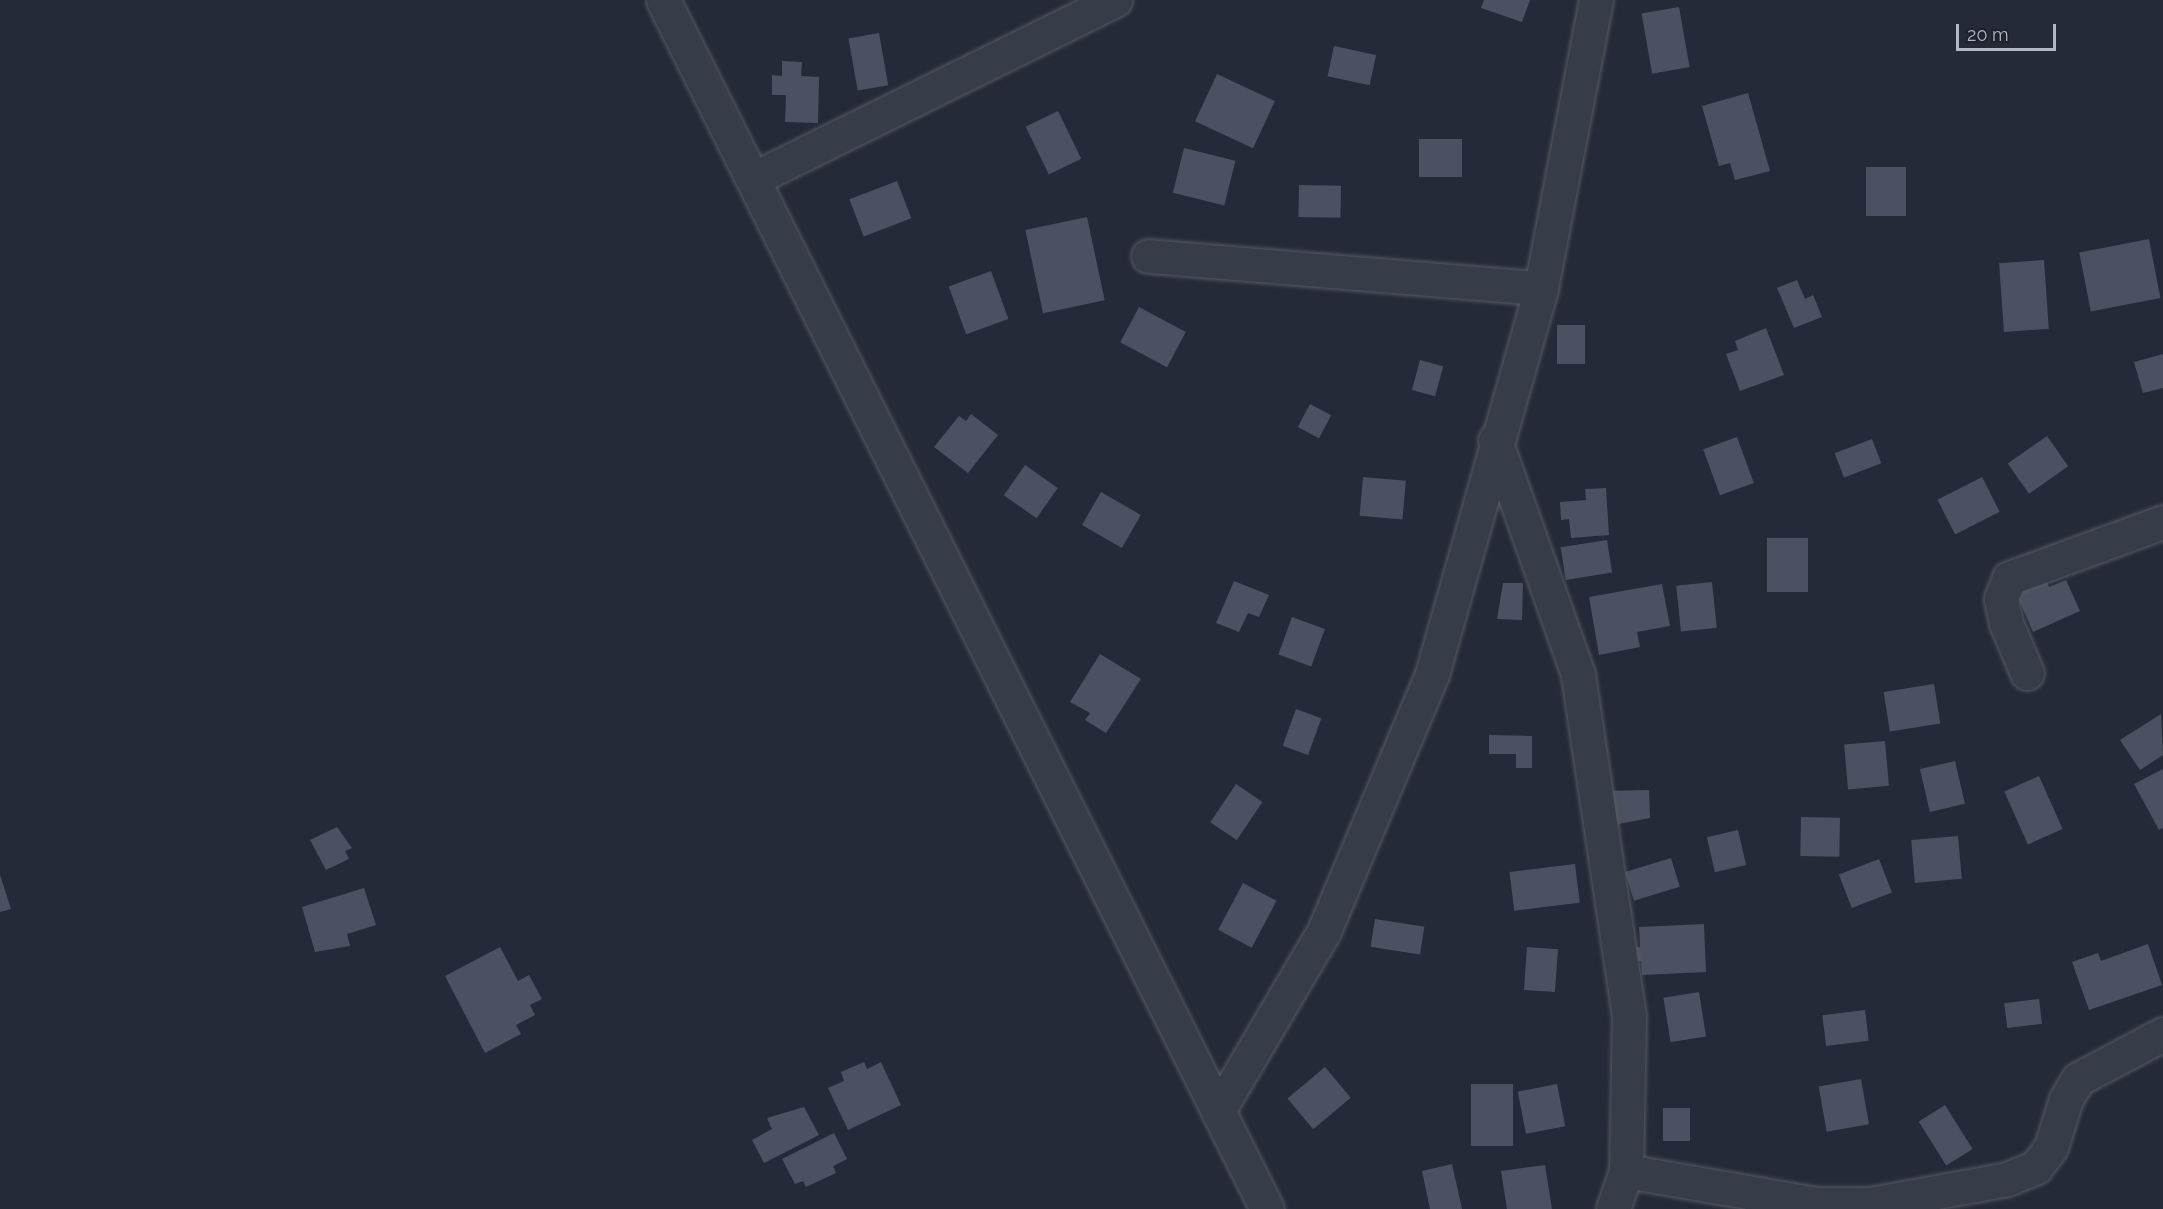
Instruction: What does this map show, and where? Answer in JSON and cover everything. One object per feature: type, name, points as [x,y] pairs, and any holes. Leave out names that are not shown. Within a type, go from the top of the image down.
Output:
[{"type":"street","points":[[663,0],[1267,1209]]},
{"type":"street","points":[[753,179],[1115,0]]},
{"type":"street","points":[[1218,1111],[1324,932],[1432,674],[1495,440],[1541,288],[1596,0]]},
{"type":"street","points":[[1148,256],[1541,288]]},
{"type":"street","points":[[1495,440],[1578,675],[1629,1017],[1626,1172],[1613,1209]]},
{"type":"street","points":[[2027,673],[2006,623],[2001,599],[2009,578],[2163,522]]},
{"type":"street","points":[[1626,1172],[1818,1204],[1870,1204],[2007,1179],[2036,1167],[2051,1147],[2066,1099],[2078,1079],[2163,1034]]},
{"type":"building","points":[[1484,0],[1530,0],[1522,22],[1481,8]]},
{"type":"building","points":[[1679,7],[1690,67],[1652,74],[1642,14]]},
{"type":"building","points":[[879,33],[888,85],[858,91],[848,38]]},
{"type":"building","points":[[1334,46],[1376,55],[1370,85],[1328,76]]},
{"type":"building","points":[[782,61],[802,62],[801,76],[819,77],[818,123],[785,122],[786,95],[772,95],[772,75],[782,76]]},
{"type":"building","points":[[1217,74],[1275,101],[1253,148],[1195,121]]},
{"type":"building","points":[[1748,93],[1770,171],[1735,180],[1730,163],[1719,166],[1702,106]]},
{"type":"building","points":[[1058,111],[1081,159],[1049,174],[1026,127]]},
{"type":"building","points":[[1419,139],[1462,139],[1462,177],[1419,177]]},
{"type":"building","points":[[1184,148],[1235,161],[1224,205],[1173,193]]},
{"type":"building","points":[[1866,167],[1906,167],[1906,216],[1866,216]]},
{"type":"building","points":[[897,181],[911,218],[864,237],[849,199]]},
{"type":"building","points":[[1299,185],[1341,186],[1340,218],[1298,217]]},
{"type":"building","points":[[1087,217],[1105,300],[1043,313],[1025,230]]},
{"type":"building","points":[[2149,239],[2160,298],[2091,311],[2079,253]]},
{"type":"building","points":[[2044,260],[2049,329],[2004,332],[1999,263]]},
{"type":"building","points":[[991,271],[1008,319],[966,334],[949,286]]},
{"type":"building","points":[[1797,280],[1805,299],[1813,295],[1822,317],[1794,328],[1777,288]]},
{"type":"building","points":[[1139,307],[1186,332],[1167,367],[1120,342]]},
{"type":"building","points":[[1557,325],[1585,325],[1585,364],[1557,364]]},
{"type":"building","points":[[1766,328],[1784,375],[1740,391],[1726,354],[1738,350],[1735,341]]},
{"type":"building","points":[[2163,354],[2163,388],[2143,393],[2134,362]]},
{"type":"building","points":[[1420,360],[1443,366],[1435,396],[1412,390]]},
{"type":"building","points":[[1310,404],[1331,415],[1319,438],[1298,427]]},
{"type":"building","points":[[971,414],[998,435],[968,473],[934,447],[959,416],[966,421]]},
{"type":"building","points":[[2047,436],[2068,466],[2029,494],[2008,464]]},
{"type":"building","points":[[1737,437],[1754,483],[1720,495],[1703,449]]},
{"type":"building","points":[[1872,439],[1881,463],[1844,478],[1835,453]]},
{"type":"building","points":[[1025,465],[1058,488],[1037,518],[1004,495]]},
{"type":"building","points":[[1363,477],[1406,481],[1402,520],[1360,516]]},
{"type":"building","points":[[1982,477],[2000,512],[1955,534],[1937,500]]},
{"type":"building","points":[[1606,488],[1609,535],[1571,538],[1569,519],[1561,520],[1560,502],[1586,500],[1585,489]]},
{"type":"building","points":[[1101,492],[1141,515],[1122,548],[1082,525]]},
{"type":"building","points":[[1767,538],[1808,538],[1808,592],[1767,592]]},
{"type":"building","points":[[1607,540],[1612,573],[1566,580],[1561,547]]},
{"type":"building","points":[[2043,573],[2049,587],[2066,580],[2080,611],[2033,632],[2013,586]]},
{"type":"building","points":[[1234,581],[1269,595],[1259,617],[1248,613],[1239,632],[1216,623]]},
{"type":"building","points":[[1712,582],[1717,628],[1681,632],[1676,586]]},
{"type":"building","points":[[1503,583],[1523,583],[1522,620],[1497,619]]},
{"type":"building","points":[[1662,584],[1670,626],[1637,632],[1640,647],[1599,655],[1589,597]]},
{"type":"building","points":[[1292,617],[1325,629],[1311,667],[1278,655]]},
{"type":"building","points":[[1100,654],[1141,679],[1106,733],[1085,720],[1090,713],[1070,702]]},
{"type":"building","points":[[1934,684],[1940,724],[1890,731],[1884,692]]},
{"type":"building","points":[[1296,709],[1321,718],[1308,755],[1283,746]]},
{"type":"building","points":[[2161,714],[2163,755],[2140,770],[2120,740]]},
{"type":"building","points":[[1489,735],[1532,736],[1532,768],[1516,768],[1516,754],[1489,754]]},
{"type":"building","points":[[1885,741],[1889,786],[1848,789],[1844,745]]},
{"type":"building","points":[[1955,761],[1965,804],[1930,812],[1920,769]]},
{"type":"building","points":[[2163,769],[2163,828],[2159,830],[2134,784]]},
{"type":"building","points":[[2039,776],[2063,829],[2028,844],[2004,791]]},
{"type":"building","points":[[1236,784],[1263,802],[1237,840],[1210,822]]},
{"type":"building","points":[[1649,790],[1650,818],[1603,827],[1602,791]]},
{"type":"building","points":[[1801,817],[1840,818],[1839,857],[1800,856]]},
{"type":"building","points":[[337,827],[352,848],[345,851],[349,859],[326,870],[310,840]]},
{"type":"building","points":[[1738,830],[1746,865],[1715,872],[1707,837]]},
{"type":"building","points":[[1958,836],[1962,879],[1915,883],[1911,840]]},
{"type":"building","points":[[1671,858],[1680,887],[1634,901],[1625,872]]},
{"type":"building","points":[[1879,859],[1892,893],[1852,908],[1839,874]]},
{"type":"building","points":[[1575,864],[1580,903],[1514,911],[1509,872]]},
{"type":"building","points":[[0,875],[11,909],[0,912]]},
{"type":"building","points":[[1243,883],[1277,901],[1252,948],[1218,930]]},
{"type":"building","points":[[364,888],[376,925],[347,934],[350,946],[315,952],[302,907]]},
{"type":"building","points":[[1375,919],[1424,927],[1420,954],[1371,947]]},
{"type":"building","points":[[1704,924],[1706,972],[1642,975],[1641,961],[1633,961],[1632,947],[1640,947],[1639,927]]},
{"type":"building","points":[[2148,944],[2162,985],[2089,1010],[2072,962],[2098,953],[2101,961]]},
{"type":"building","points":[[500,947],[518,981],[529,975],[542,999],[530,1005],[535,1015],[516,1025],[521,1034],[485,1053],[445,976]]},
{"type":"building","points":[[1527,947],[1558,949],[1555,992],[1524,990]]},
{"type":"building","points":[[1699,992],[1706,1036],[1670,1042],[1663,998]]},
{"type":"building","points":[[2039,999],[2042,1024],[2007,1028],[2004,1003]]},
{"type":"building","points":[[1865,1010],[1869,1041],[1826,1046],[1822,1015]]},
{"type":"building","points":[[864,1062],[867,1069],[881,1062],[901,1105],[848,1130],[828,1088],[844,1081],[841,1072]]},
{"type":"building","points":[[1325,1067],[1351,1098],[1313,1129],[1287,1098]]},
{"type":"building","points":[[1861,1079],[1869,1124],[1827,1132],[1819,1086]]},
{"type":"building","points":[[1471,1084],[1513,1084],[1513,1146],[1471,1146]]},
{"type":"building","points":[[1557,1084],[1565,1126],[1526,1134],[1518,1092]]},
{"type":"building","points":[[1945,1105],[1973,1149],[1946,1166],[1919,1121]]},
{"type":"building","points":[[804,1107],[819,1135],[764,1163],[752,1140],[772,1129],[767,1118]]},
{"type":"building","points":[[1663,1108],[1690,1108],[1690,1141],[1663,1141]]},
{"type":"building","points":[[834,1133],[847,1159],[833,1166],[836,1173],[806,1187],[803,1181],[795,1184],[782,1159]]},
{"type":"building","points":[[1452,1164],[1462,1209],[1430,1209],[1422,1171]]},
{"type":"building","points":[[1545,1165],[1552,1209],[1507,1209],[1501,1171]]}]
